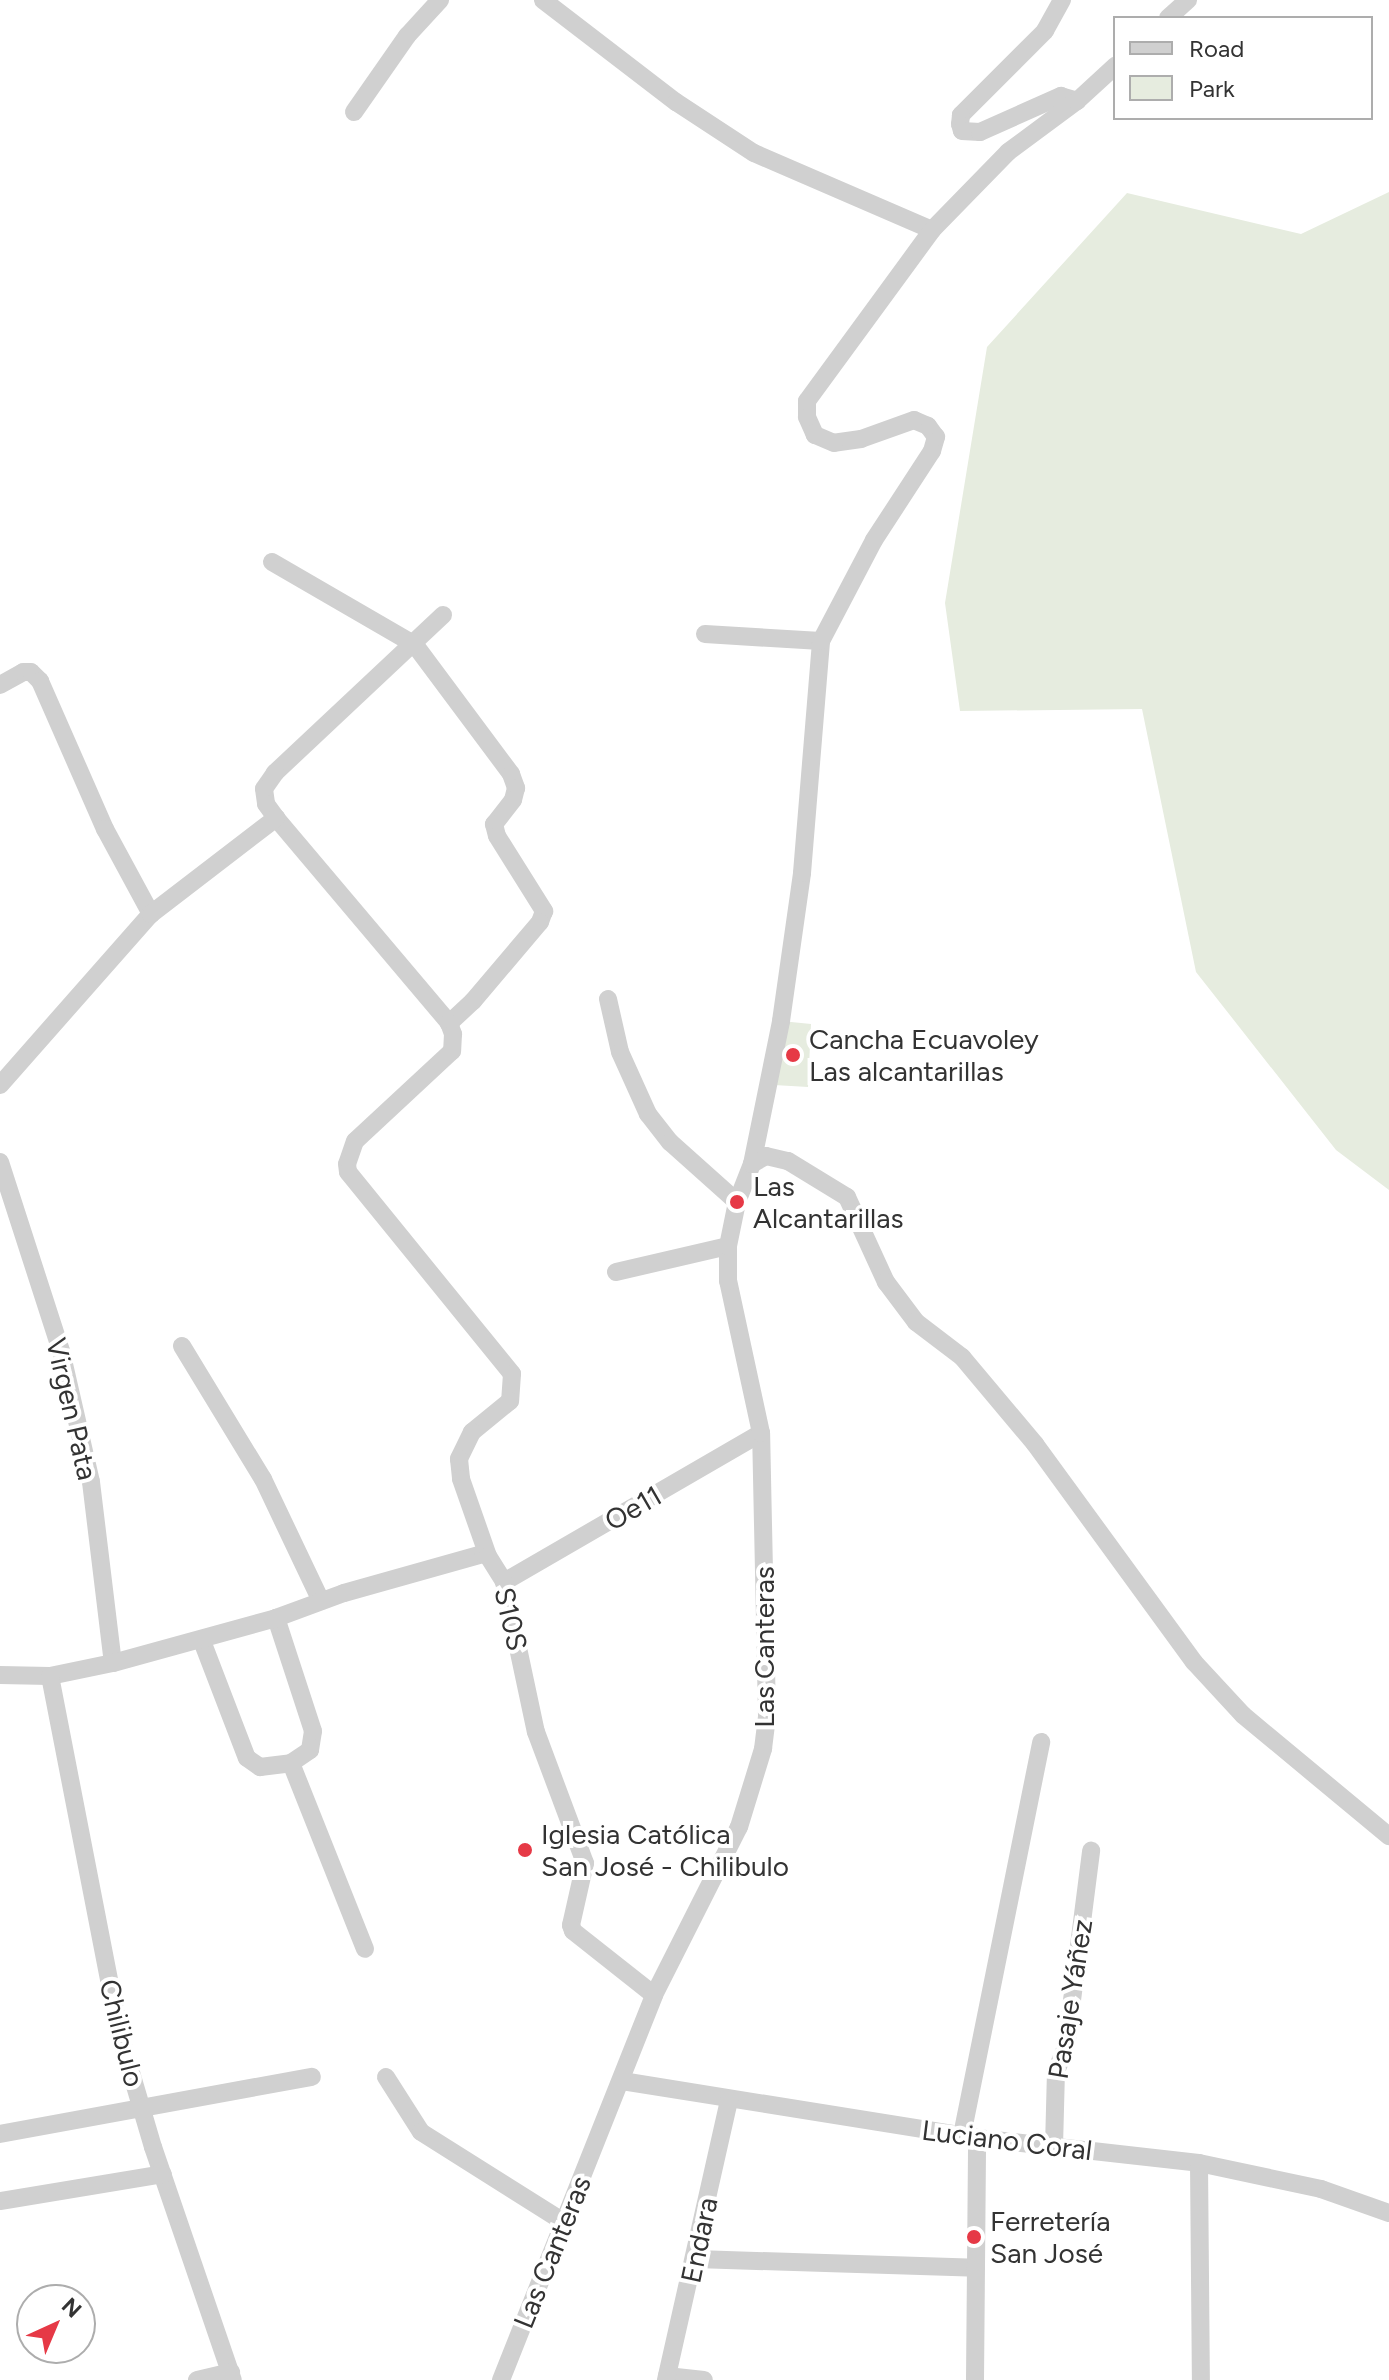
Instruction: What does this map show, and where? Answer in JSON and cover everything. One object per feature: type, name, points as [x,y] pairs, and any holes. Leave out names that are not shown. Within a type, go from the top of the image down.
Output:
[{"type":"street","points":[[354,112],[407,36],[440,0]]},
{"type":"street","points":[[543,0],[676,102],[754,153],[932,230]]},
{"type":"street","points":[[1062,0],[1045,31],[961,115],[960,124],[962,131],[980,132],[1061,96],[1077,101]]},
{"type":"street","points":[[1170,16],[1188,0]]},
{"type":"street","points":[[705,634],[821,641],[874,540],[932,451],[936,437],[928,426],[914,420],[861,439],[834,443],[815,435],[807,417],[807,401],[932,230],[1008,152],[1077,101],[1113,68]]},
{"type":"street","points":[[272,562],[415,645],[511,774],[516,788],[513,800],[494,824],[497,836],[544,911],[540,922],[482,990],[449,1023]]},
{"type":"street","points":[[443,615],[415,645],[275,773],[264,789],[266,804],[276,818],[449,1023],[455,1040],[452,1051],[355,1141],[347,1164],[348,1172],[512,1374],[510,1401],[472,1432],[459,1459],[461,1479],[488,1556]]},
{"type":"street","name":"Las Canteras","points":[[501,2380],[654,1995],[739,1827],[763,1749],[767,1715],[761,1433],[728,1281],[728,1246],[737,1202],[752,1164],[781,1021],[802,873],[821,641]]},
{"type":"street","points":[[0,685],[23,672],[31,672],[40,681],[105,829],[151,914]]},
{"type":"street","points":[[0,1085],[151,914],[276,818]]},
{"type":"street","points":[[608,999],[620,1052],[648,1114],[670,1142],[737,1202]]},
{"type":"street","points":[[752,1164],[766,1156],[788,1161],[847,1197],[886,1282],[916,1322],[962,1357],[1035,1444],[1194,1662],[1243,1715],[1389,1836]]},
{"type":"street","name":"Virgen Pata","points":[[0,1162],[61,1351],[91,1482],[113,1663]]},
{"type":"street","points":[[616,1272],[728,1246]]},
{"type":"street","points":[[182,1346],[263,1479],[321,1601]]},
{"type":"street","name":"Oe11","points":[[504,1582],[761,1433]]},
{"type":"street","name":"S10S","points":[[0,1675],[50,1676],[113,1663],[202,1641],[321,1601],[483,1554],[488,1556],[504,1582],[536,1732],[585,1863],[571,1925],[573,1931],[654,1995]]},
{"type":"street","points":[[202,1641],[247,1758],[260,1767],[291,1763],[310,1750],[313,1731],[276,1618]]},
{"type":"street","name":"Chilibulo","points":[[50,1676],[120,2035],[163,2174],[232,2376]]},
{"type":"street","points":[[975,2380],[976,2268],[970,2137],[1041,1742]]},
{"type":"street","points":[[291,1763],[365,1949]]},
{"type":"street","name":"Pasaje Yáñez","points":[[1054,2147],[1056,2071],[1066,2047],[1091,1851]]},
{"type":"street","points":[[0,2134],[141,2107],[163,2107],[312,2077]]},
{"type":"street","points":[[386,2077],[413,2124],[431,2140],[564,2222]]},
{"type":"street","name":"Luciano Coral","points":[[622,2081],[970,2137],[1199,2163],[1321,2189],[1389,2213]]},
{"type":"street","name":"Endara","points":[[666,2378],[696,2259],[729,2100]]},
{"type":"street","points":[[1199,2163],[1201,2380]]},
{"type":"street","points":[[0,2201],[163,2174]]},
{"type":"street","points":[[696,2259],[976,2268]]},
{"type":"street","points":[[197,2380],[232,2376]]},
{"type":"street","points":[[666,2378],[704,2380]]},
{"type":"green space","points":[[1389,192],[1389,1190],[1336,1150],[1196,972],[1142,709],[960,711],[945,603],[987,347],[1127,193],[1301,234]]},
{"type":"green space","name":"Cancha Ecuavoley Las alcantarillas","points":[[781,1021],[811,1024],[808,1087],[774,1085]]},
{"type":"place","name":"Cancha Ecuavoley Las alcantarillas","points":[[793,1055]]},
{"type":"place","name":"Las Alcantarillas","points":[[737,1202]]},
{"type":"place","name":"Iglesia Católica San José - Chilibulo","points":[[525,1850]]},
{"type":"place","name":"Ferretería San José","points":[[974,2237]]}]
